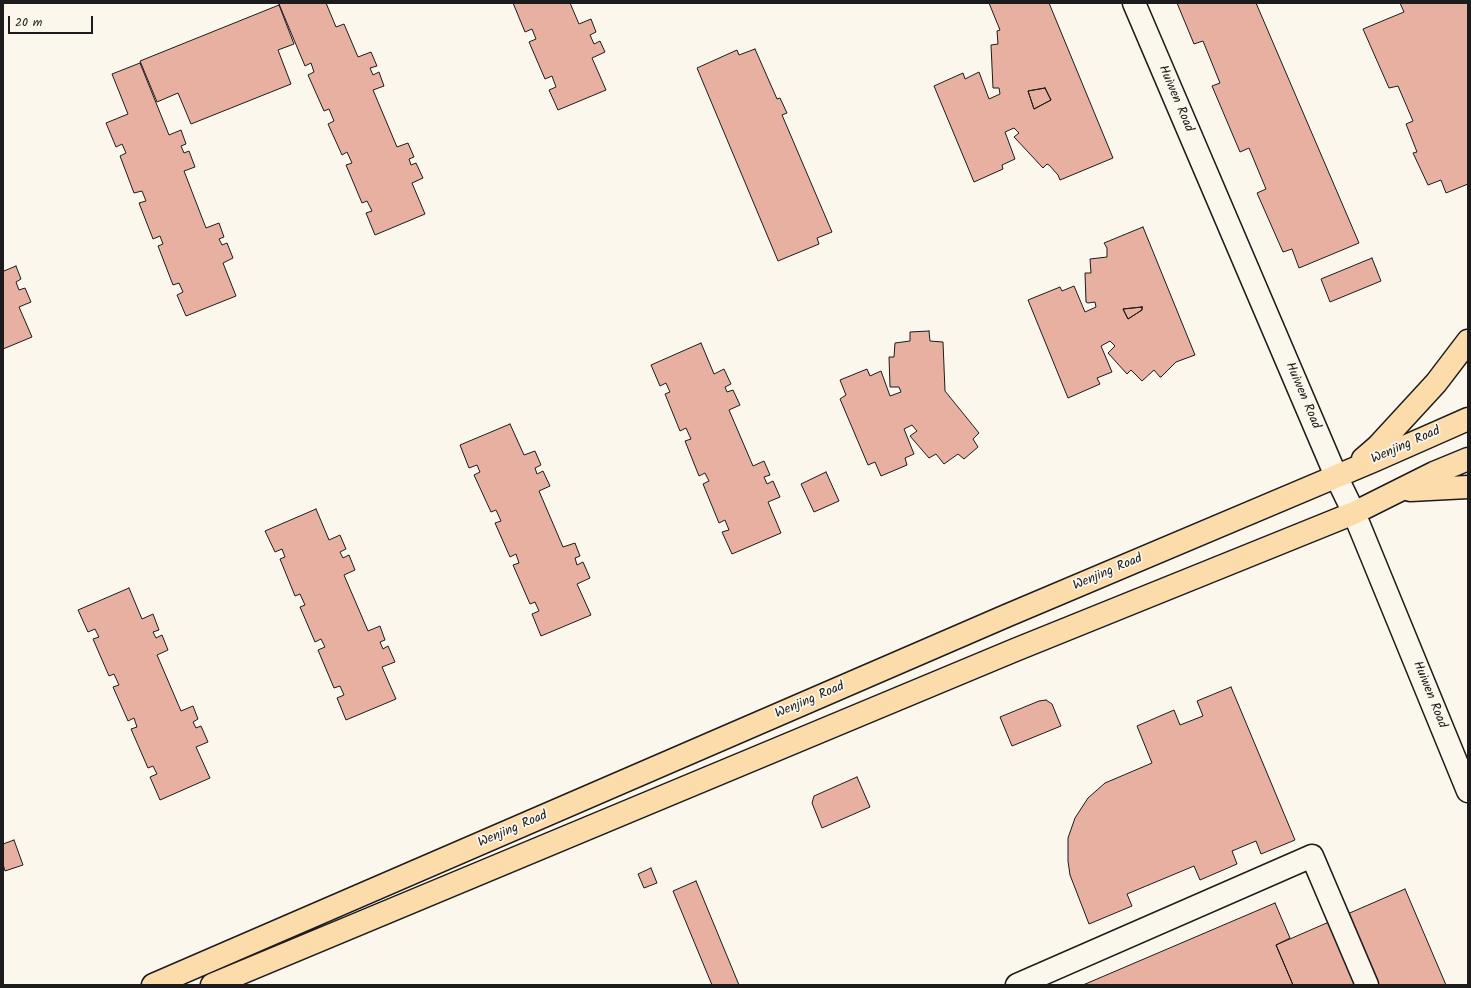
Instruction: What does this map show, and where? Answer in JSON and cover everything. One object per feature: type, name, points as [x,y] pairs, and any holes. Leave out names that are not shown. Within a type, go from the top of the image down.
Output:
[{"type":"main road","points":[[1341,474],[1378,446],[1406,417],[1436,383],[1468,341]]},
{"type":"main road","name":"Wenjing Road","points":[[157,984],[1006,616],[1468,419]]},
{"type":"main road","name":"Wenjing Road","points":[[212,985],[1015,650],[1354,513],[1468,459]]},
{"type":"main road","points":[[1401,490],[1468,487]]},
{"type":"street","name":"Huiwen Road","points":[[1134,3],[1341,474],[1354,513],[1468,791]]},
{"type":"street","points":[[1017,985],[1312,856],[1367,985]]},
{"type":"building","points":[[326,3],[336,27],[344,24],[358,57],[371,52],[377,66],[370,68],[373,75],[379,72],[384,86],[373,90],[397,147],[408,143],[414,157],[409,159],[411,165],[416,163],[423,178],[412,183],[425,214],[375,235],[366,213],[372,211],[367,201],[362,203],[346,165],[352,163],[347,152],[342,155],[328,124],[334,121],[329,109],[324,111],[308,75],[314,72],[311,63],[305,66],[279,4]]},
{"type":"building","points":[[513,3],[570,3],[579,24],[591,19],[596,32],[590,35],[594,44],[600,41],[605,52],[592,58],[606,90],[558,110],[549,90],[556,87],[552,76],[545,79],[529,42],[536,39],[532,29],[525,32]]},
{"type":"building","points":[[989,3],[1049,3],[1113,158],[1060,180],[1058,175],[1049,165],[1047,164],[1043,168],[1014,137],[1019,133],[1014,128],[1005,132],[1015,159],[1002,165],[1003,169],[974,182],[934,86],[963,73],[965,79],[979,72],[989,99],[1000,94],[999,88],[993,88],[991,45],[998,44],[997,31],[1000,30]],"holes":[[[1045,88],[1051,100],[1034,109],[1028,91]]]},
{"type":"building","points":[[1177,3],[1256,3],[1359,243],[1299,268],[1292,249],[1283,252],[1257,193],[1266,189],[1249,148],[1240,152],[1212,86],[1220,83],[1203,41],[1194,44]]},
{"type":"building","points":[[1400,3],[1468,3],[1468,184],[1446,193],[1441,180],[1428,185],[1413,153],[1417,152],[1406,124],[1413,121],[1398,86],[1389,88],[1363,29],[1404,12]]},
{"type":"building","points":[[279,5],[294,44],[278,50],[291,84],[191,124],[178,93],[157,102],[140,61]]},
{"type":"building","points":[[755,49],[777,99],[780,98],[787,113],[782,115],[832,232],[817,238],[819,244],[778,261],[697,68],[737,50],[739,55]]},
{"type":"building","points":[[140,63],[169,135],[181,130],[186,144],[181,146],[184,153],[189,151],[195,167],[184,171],[206,228],[219,223],[224,237],[219,239],[222,245],[227,243],[233,258],[223,263],[236,296],[186,316],[177,295],[183,292],[179,283],[173,285],[158,246],[163,244],[160,236],[153,239],[139,203],[146,201],[142,191],[134,193],[120,156],[126,153],[122,144],[116,147],[106,123],[128,114],[112,74]]},
{"type":"building","points":[[1045,88],[1051,100],[1034,109],[1028,91]]},
{"type":"building","points":[[1143,227],[1195,355],[1176,362],[1161,377],[1154,370],[1142,381],[1131,370],[1127,374],[1108,353],[1115,346],[1110,341],[1101,346],[1112,372],[1097,378],[1100,384],[1068,398],[1028,300],[1060,287],[1062,291],[1074,286],[1085,312],[1096,307],[1095,302],[1086,302],[1085,273],[1091,273],[1090,259],[1107,257],[1107,248],[1104,243]],"holes":[[[1142,307],[1142,310],[1128,319],[1123,309]]]},
{"type":"building","points":[[1372,258],[1381,281],[1330,302],[1321,279]]},
{"type":"building","points":[[16,266],[21,279],[16,282],[19,290],[25,288],[31,302],[19,307],[32,337],[3,349],[3,269],[4,271]]},
{"type":"building","points":[[1142,307],[1142,310],[1128,319],[1123,309]]},
{"type":"building","points":[[929,331],[930,341],[943,342],[945,391],[979,433],[973,439],[978,447],[964,459],[958,454],[944,464],[936,454],[929,458],[910,436],[917,431],[912,425],[904,429],[914,454],[905,458],[907,465],[881,476],[875,462],[868,465],[840,399],[846,395],[840,380],[867,369],[870,376],[881,371],[890,396],[901,392],[899,387],[890,387],[889,357],[894,357],[895,343],[910,341],[910,332]]},
{"type":"building","points":[[701,343],[714,374],[724,369],[731,384],[725,387],[727,392],[733,390],[740,405],[729,410],[753,466],[764,461],[770,475],[764,477],[767,484],[773,481],[780,497],[768,502],[781,533],[732,554],[722,532],[729,530],[725,520],[719,523],[703,484],[709,481],[705,473],[699,476],[685,441],[691,439],[686,428],[680,431],[665,394],[670,392],[666,383],[660,386],[651,365]]},
{"type":"building","points":[[510,424],[524,455],[535,451],[541,465],[535,468],[537,474],[543,471],[550,486],[539,491],[563,547],[575,543],[580,556],[575,558],[577,565],[583,562],[590,578],[577,584],[591,615],[541,636],[532,614],[539,611],[535,602],[530,604],[513,565],[519,563],[516,554],[510,557],[495,523],[501,521],[496,510],[491,512],[474,475],[480,472],[477,465],[469,468],[460,445]]},
{"type":"building","points":[[826,472],[839,501],[814,512],[801,484]]},
{"type":"building","points":[[316,509],[329,540],[340,535],[346,549],[340,552],[343,558],[349,555],[355,570],[344,575],[368,631],[380,626],[385,640],[380,642],[383,649],[388,646],[395,662],[382,667],[396,699],[346,720],[337,698],[344,695],[340,686],[334,688],[318,650],[325,647],[321,639],[315,642],[300,607],[305,605],[300,594],[295,596],[280,559],[285,557],[282,549],[275,552],[265,531]]},
{"type":"building","points":[[129,588],[142,619],[153,614],[159,630],[153,632],[156,638],[162,635],[168,650],[157,655],[181,711],[193,706],[198,719],[193,722],[196,728],[201,726],[208,742],[196,747],[210,778],[160,800],[150,777],[157,774],[153,766],[148,768],[131,729],[137,727],[134,718],[128,721],[113,687],[119,685],[114,674],[109,676],[93,639],[99,637],[95,629],[88,632],[78,610]]},
{"type":"building","points":[[1231,687],[1295,840],[1261,854],[1256,841],[1232,851],[1237,864],[1200,880],[1194,866],[1127,894],[1132,906],[1089,924],[1070,875],[1068,861],[1068,838],[1075,818],[1088,798],[1105,783],[1152,763],[1137,726],[1174,710],[1180,725],[1203,716],[1197,701]]},
{"type":"building","points":[[1046,700],[1052,704],[1061,726],[1012,746],[1000,717],[1039,701]]},
{"type":"building","points":[[857,777],[870,807],[822,828],[812,803],[814,796]]},
{"type":"building","points":[[14,840],[23,865],[5,871],[3,864],[3,844]]},
{"type":"building","points":[[651,868],[657,883],[644,888],[638,874]]},
{"type":"building","points":[[696,881],[739,985],[712,985],[673,891]]},
{"type":"building","points":[[1405,889],[1446,985],[1293,985],[1276,945]]},
{"type":"building","points":[[1275,903],[1290,938],[1276,945],[1293,985],[1083,985]]}]
